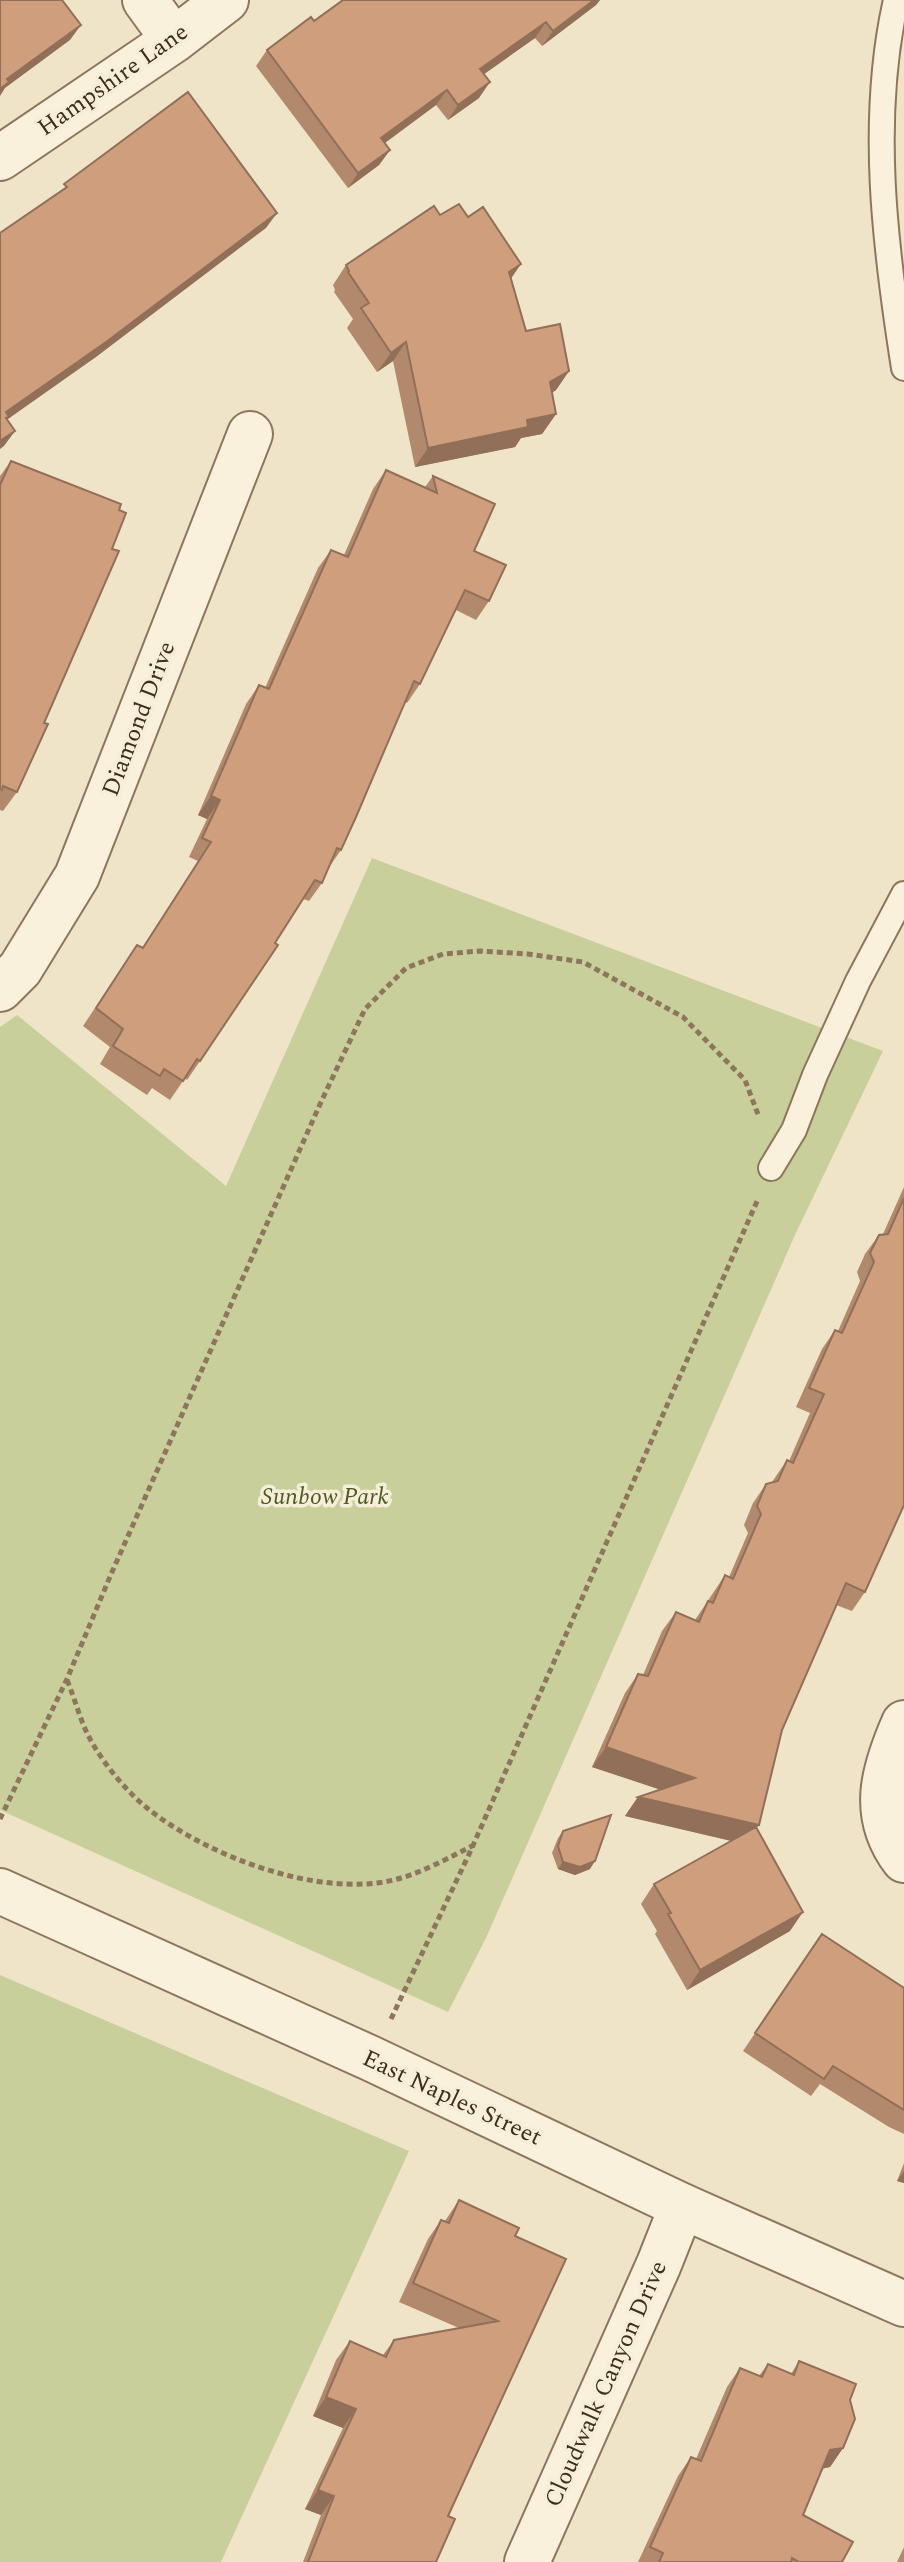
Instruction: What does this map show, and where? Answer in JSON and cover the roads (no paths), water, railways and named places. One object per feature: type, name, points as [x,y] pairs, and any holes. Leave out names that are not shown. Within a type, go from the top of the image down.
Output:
[{"type":"street","points":[[145,0],[174,40]]},
{"type":"street","name":"Hampshire Lane","points":[[0,158],[174,40],[226,0]]},
{"type":"street","name":"Diamond Drive","points":[[0,989],[20,969],[77,876],[250,434]]},
{"type":"street","points":[[904,1723],[889,1758],[881,1804],[893,1845],[904,1860]]},
{"type":"street","name":"East Naples Street","points":[[0,1891],[372,2059],[682,2206],[904,2304]]},
{"type":"street","name":"Cloudwalk Canyon Drive","points":[[527,2562],[682,2206]]},
{"type":"lane","points":[[896,0],[881,124],[883,203],[904,368]]},
{"type":"lane","points":[[771,1168],[794,1130],[815,1075],[858,981],[904,894]]},
{"type":"park label","name":"Sunbow Park","points":[[325,1497]]}]
